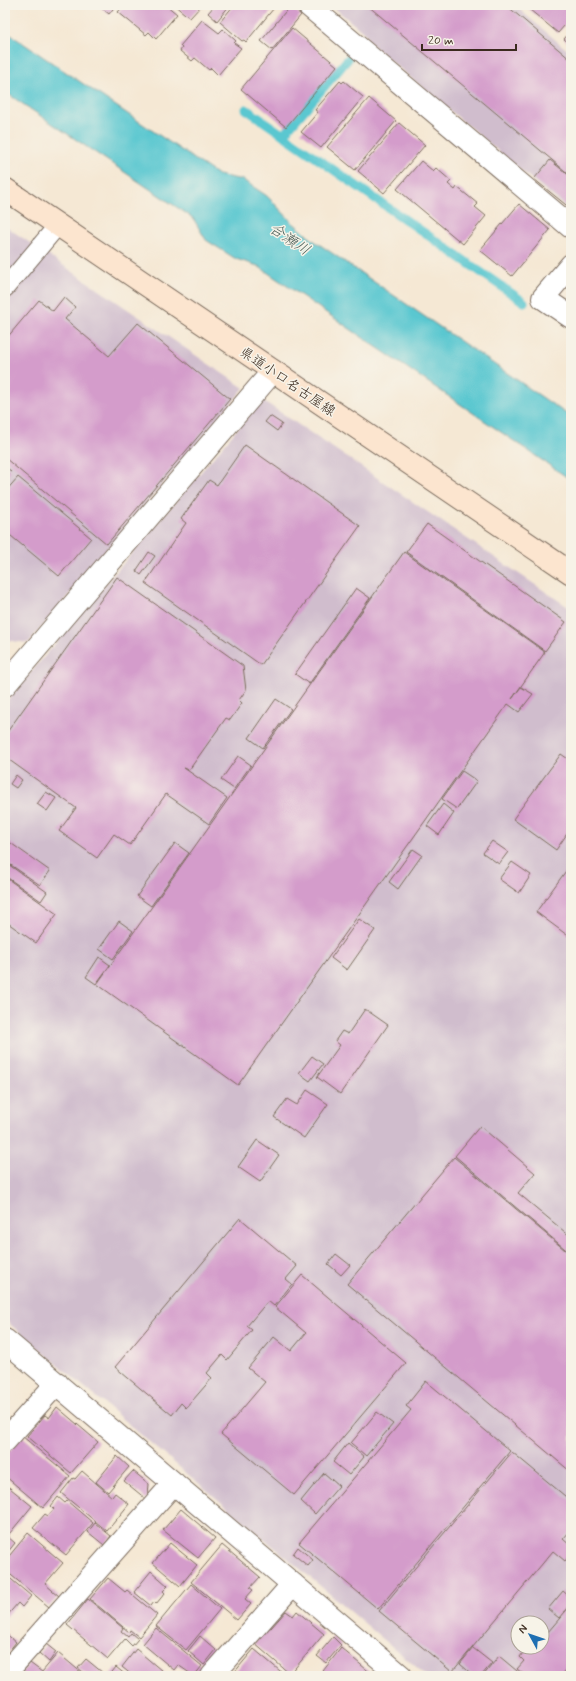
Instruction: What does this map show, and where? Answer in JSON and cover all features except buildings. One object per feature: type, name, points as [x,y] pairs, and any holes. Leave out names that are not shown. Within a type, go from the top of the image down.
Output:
[{"type":"main road","name":"県道小口名古屋線","points":[[5,189],[571,573]]},
{"type":"street","points":[[308,5],[571,227]]},
{"type":"street","points":[[571,264],[543,298],[571,317]]},
{"type":"street","points":[[8,674],[273,372]]},
{"type":"street","points":[[5,1340],[401,1676]]},
{"type":"street","points":[[5,1441],[56,1383]]},
{"type":"street","points":[[5,1674],[174,1483]]},
{"type":"street","points":[[212,1676],[292,1584]]},
{"type":"lane","points":[[5,288],[58,225]]},
{"type":"shaded area","points":[[331,5],[514,5],[571,53],[571,212],[366,40],[369,37]]},
{"type":"shaded area","points":[[5,226],[244,388],[28,643],[5,640]]},
{"type":"shaded area","points":[[262,400],[571,609],[571,1676],[427,1676],[5,1320],[5,703]]},
{"type":"water","name":"合瀬川","points":[[5,31],[218,175],[243,180],[267,196],[293,223],[313,240],[571,417],[571,480],[258,266],[236,259],[206,240],[193,218],[5,92]]},
{"type":"waterway","points":[[283,135],[348,59]]},
{"type":"waterway","points":[[246,109],[524,302]]}]
